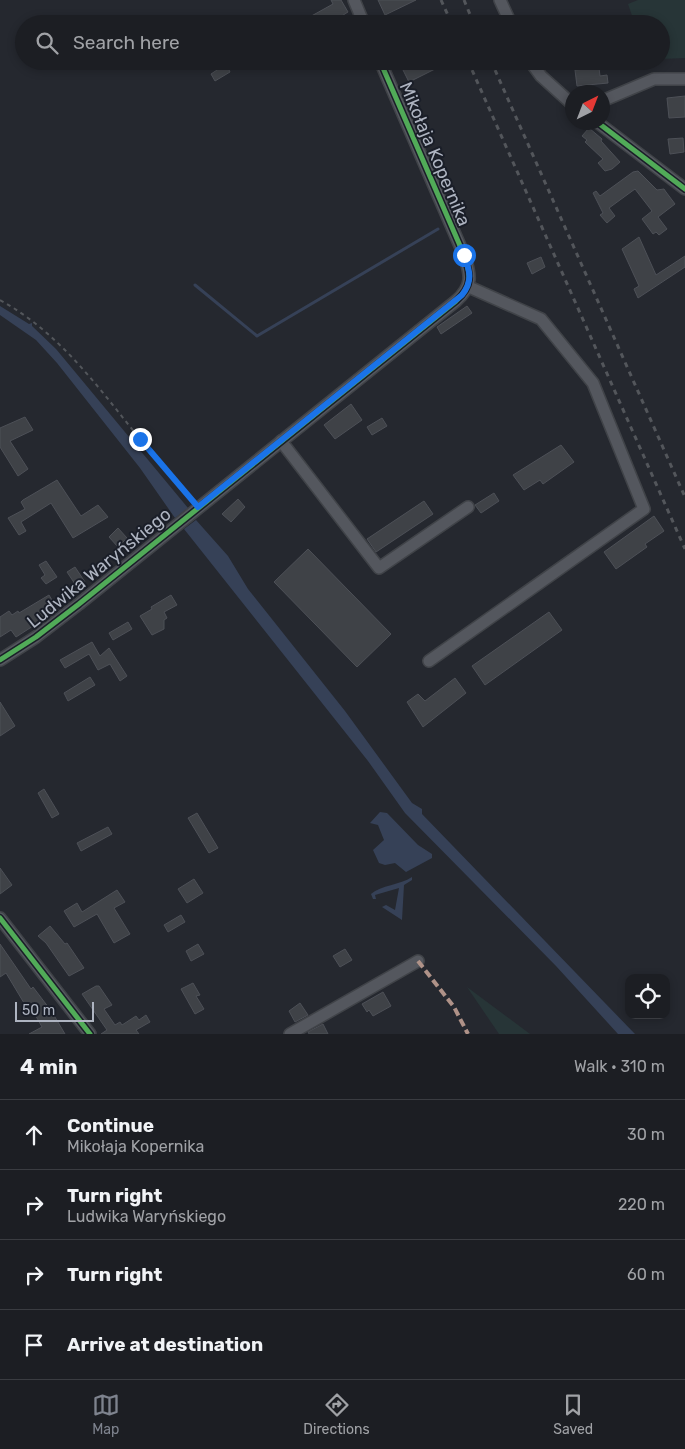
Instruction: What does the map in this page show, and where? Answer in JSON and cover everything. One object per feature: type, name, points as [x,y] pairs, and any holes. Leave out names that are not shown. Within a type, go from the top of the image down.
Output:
[{"type":"street","points":[[354,0],[360,15]]},
{"type":"street","points":[[500,0],[507,15]]},
{"type":"street","name":"Mikołaja Kopernika","points":[[384,70],[470,270],[469,287]]},
{"type":"street","points":[[537,70],[565,98]]},
{"type":"street","points":[[610,97],[654,78],[685,79]]},
{"type":"street","points":[[608,130],[685,189]]},
{"type":"street","points":[[429,660],[644,509],[593,382],[541,319],[469,287]]},
{"type":"street","name":"Ludwika Waryńskiego","points":[[0,660],[58,621],[456,301],[469,287]]},
{"type":"street","points":[[282,441],[379,568],[468,507]]},
{"type":"street","points":[[0,918],[90,1034]]},
{"type":"street","points":[[290,1034],[418,961]]},
{"type":"path","points":[[0,300],[26,314],[89,375],[198,507]]},
{"type":"shaded area","points":[[638,0],[685,0],[685,58],[670,59],[670,15],[632,15],[628,4]]},
{"type":"shaded area","points":[[467,987],[530,1034],[499,1034]]},
{"type":"water","points":[[0,306],[29,324],[32,323],[32,326],[56,349],[188,508],[175,518],[140,468],[57,363],[36,340],[0,315]]},
{"type":"water","points":[[196,520],[228,556],[248,589],[345,711],[412,803],[422,809],[422,814],[635,1034],[618,1034],[556,966],[405,813],[368,761],[184,529]]},
{"type":"water","points":[[380,812],[387,813],[418,845],[432,854],[432,858],[406,872],[395,863],[385,865],[379,863],[373,850],[384,840],[378,825],[370,823]]},
{"type":"water","points":[[412,877],[412,880],[404,885],[402,920],[382,907],[386,905],[395,910],[399,888],[375,895],[376,899],[373,899],[371,894],[375,891]]},
{"type":"building","points":[[331,0],[341,0],[348,12],[343,15],[313,15],[333,4]]},
{"type":"building","points":[[378,0],[416,0],[385,15]]},
{"type":"building","points":[[217,70],[229,70],[230,72],[215,81],[211,74]]},
{"type":"building","points":[[403,70],[433,70],[409,82]]},
{"type":"building","points":[[575,70],[599,70],[600,76],[607,75],[608,83],[577,85]]},
{"type":"building","points":[[685,96],[685,117],[669,118],[667,98]]},
{"type":"building","points":[[587,130],[591,130],[602,139],[601,141],[620,162],[612,169],[605,171],[598,163],[603,159],[585,142],[587,140],[582,136]]},
{"type":"building","points":[[683,138],[684,152],[670,154],[668,139]]},
{"type":"building","points":[[638,171],[657,190],[664,189],[675,204],[658,217],[667,229],[659,235],[656,232],[653,234],[642,219],[652,211],[635,189],[609,208],[615,216],[607,223],[600,215],[603,213],[593,193],[596,191],[600,196],[633,172]]},
{"type":"building","points":[[639,237],[656,275],[685,256],[685,267],[638,298],[634,289],[639,286],[622,249]]},
{"type":"building","points":[[541,257],[545,267],[532,274],[527,263]]},
{"type":"building","points":[[467,306],[472,313],[441,334],[437,327]]},
{"type":"building","points":[[351,404],[362,420],[335,439],[324,425]]},
{"type":"building","points":[[25,417],[33,430],[10,441],[28,469],[18,476],[0,447],[0,428]]},
{"type":"building","points":[[382,418],[387,426],[372,435],[367,427]]},
{"type":"building","points":[[561,445],[574,462],[543,484],[540,480],[524,490],[513,475]]},
{"type":"building","points":[[57,480],[81,516],[98,505],[108,517],[73,538],[51,503],[21,522],[26,531],[19,535],[8,518],[25,509],[21,502],[23,500]]},
{"type":"building","points":[[494,493],[499,501],[481,513],[475,505]]},
{"type":"building","points":[[238,499],[245,507],[231,522],[222,514]]},
{"type":"building","points":[[424,501],[433,514],[376,552],[367,539]]},
{"type":"building","points":[[654,516],[664,531],[645,544],[647,547],[616,569],[604,552]]},
{"type":"building","points":[[118,528],[127,538],[118,547],[109,537]]},
{"type":"building","points":[[308,549],[391,634],[357,667],[274,582]]},
{"type":"building","points":[[46,561],[57,577],[46,584],[41,578],[45,575],[39,565]]},
{"type":"building","points":[[75,567],[85,582],[77,587],[67,572]]},
{"type":"building","points":[[49,595],[58,610],[16,637],[11,630],[0,637],[0,617],[9,611],[12,615],[18,611],[19,613]]},
{"type":"building","points":[[171,595],[177,605],[164,612],[167,618],[164,620],[164,629],[152,635],[140,616]]},
{"type":"building","points":[[549,612],[562,630],[485,685],[472,666]]},
{"type":"building","points":[[128,622],[132,629],[113,640],[109,633]]},
{"type":"building","points":[[92,642],[100,656],[109,648],[127,676],[120,681],[110,664],[98,670],[89,654],[65,668],[60,660]]},
{"type":"building","points":[[90,677],[95,685],[68,701],[64,693]]},
{"type":"building","points":[[455,678],[466,693],[423,727],[407,702],[418,694],[425,701]]},
{"type":"building","points":[[0,702],[15,726],[0,736]]},
{"type":"building","points":[[44,789],[59,814],[52,818],[38,793]]},
{"type":"building","points":[[197,813],[218,848],[209,853],[188,818]]},
{"type":"building","points":[[108,827],[112,834],[81,851],[77,843]]},
{"type":"building","points":[[0,868],[12,885],[0,894]]},
{"type":"building","points":[[194,879],[203,893],[187,903],[178,889]]},
{"type":"building","points":[[117,890],[125,902],[114,908],[130,934],[114,943],[97,914],[74,927],[64,911],[77,903],[82,912]]},
{"type":"building","points":[[181,915],[185,922],[168,932],[164,925]]},
{"type":"building","points":[[50,926],[65,944],[67,943],[84,968],[69,976],[46,943],[38,936]]},
{"type":"building","points":[[0,944],[31,989],[33,987],[52,1012],[65,1034],[29,1034],[42,1027],[32,1009],[27,1013],[22,1005],[24,1003],[6,973],[0,977]]},
{"type":"building","points":[[198,944],[204,954],[191,961],[186,951]]},
{"type":"building","points":[[345,949],[352,960],[340,967],[333,956]]},
{"type":"building","points":[[193,983],[200,995],[196,996],[204,1009],[195,1014],[181,989]]},
{"type":"building","points":[[99,986],[112,1005],[104,1009],[115,1025],[120,1022],[122,1025],[136,1016],[139,1020],[146,1015],[150,1022],[136,1030],[139,1034],[101,1034],[107,1030],[82,994]]},
{"type":"building","points":[[383,992],[391,1006],[373,1016],[369,1010],[367,1012],[362,1004]]},
{"type":"building","points":[[300,1003],[308,1015],[295,1022],[289,1011]]},
{"type":"building","points":[[323,1024],[328,1034],[309,1034],[308,1032]]},
{"type":"waterway","points":[[195,285],[257,336],[438,229]]},
{"type":"railway","points":[[441,0],[448,15]]},
{"type":"railway","points":[[464,0],[470,15]]},
{"type":"railway","points":[[472,70],[685,549]]},
{"type":"railway","points":[[495,70],[685,497]]},
{"type":"marked path","points":[[418,961],[454,1007],[468,1034]]},
{"type":"cycle path","points":[[0,660],[36,637],[79,604],[462,296],[469,280],[464,255],[384,70]]},
{"type":"cycle path","points":[[608,130],[685,189]]},
{"type":"cycle path","points":[[0,918],[90,1034]]},
{"type":"route","points":[[140,439],[198,507],[456,301],[469,287],[471,280],[470,270],[464,255]]}]
